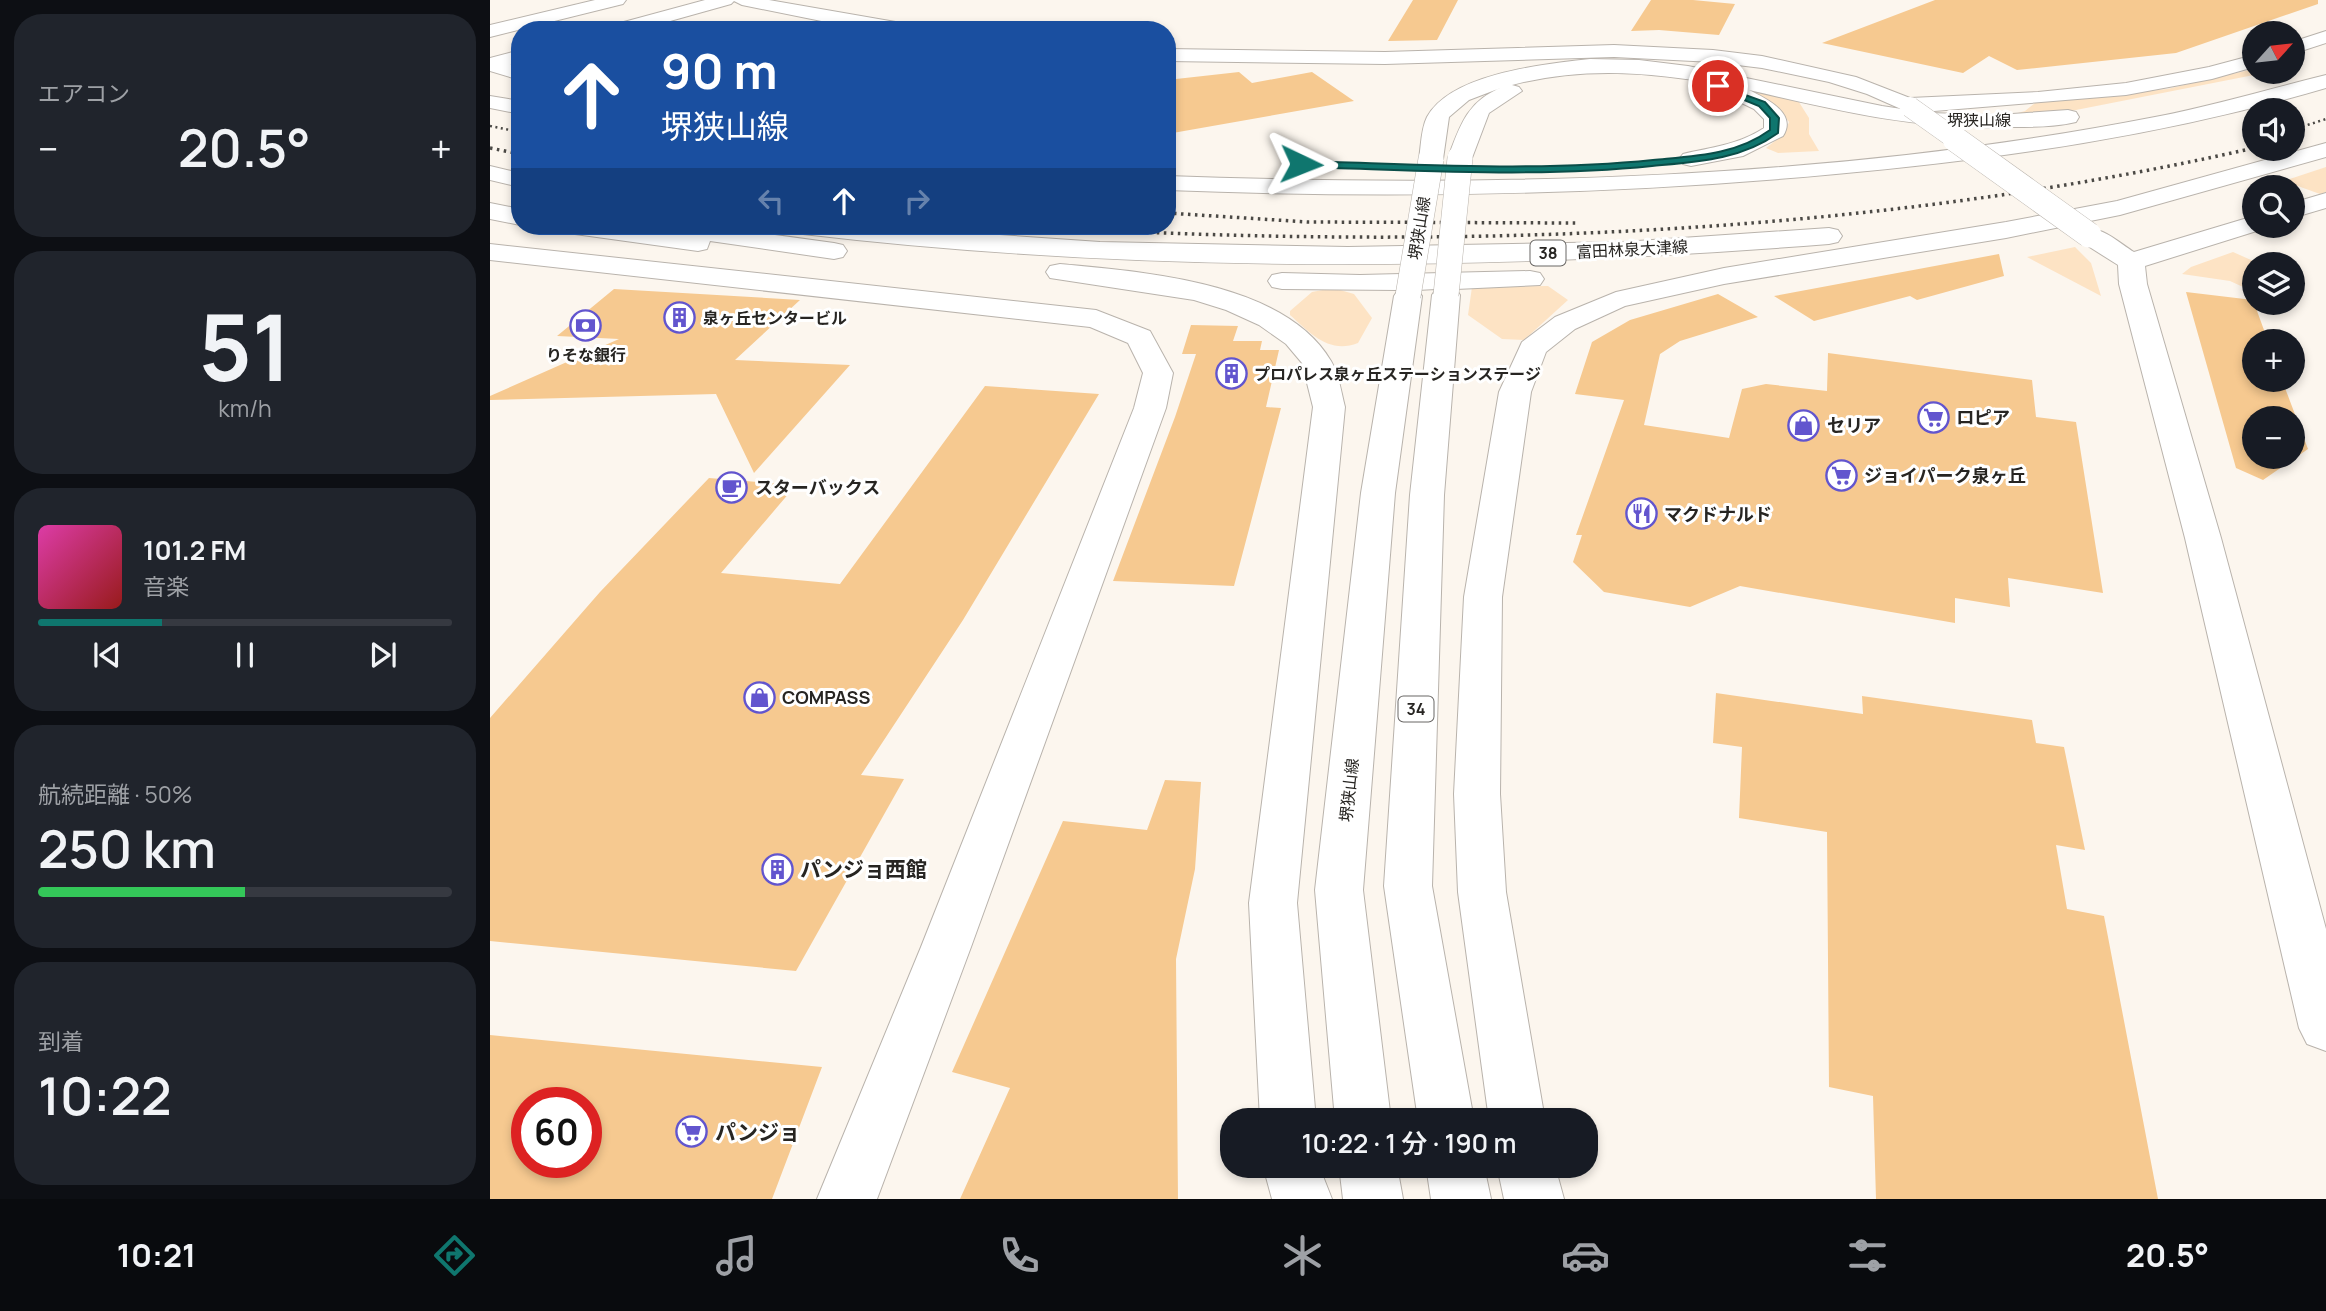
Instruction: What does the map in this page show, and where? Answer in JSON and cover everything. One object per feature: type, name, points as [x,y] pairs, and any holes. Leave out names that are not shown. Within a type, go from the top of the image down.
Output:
[{"type":"main road","points":[[531,21],[617,0]]},
{"type":"main road","points":[[648,21],[724,0]]},
{"type":"main road","points":[[742,0],[845,21]]},
{"type":"main road","points":[[490,31],[511,26]]},
{"type":"main road","points":[[2305,44],[2326,37]]},
{"type":"main road","points":[[1176,55],[1273,58],[1611,51],[1682,52],[1769,61],[1863,85],[1908,106],[2131,262]]},
{"type":"main road","points":[[490,64],[511,58]]},
{"type":"main road","points":[[490,64],[511,71]]},
{"type":"main road","points":[[1908,106],[2087,93],[2179,80],[2242,64]]},
{"type":"main road","name":"堺狭山線","points":[[1444,1108],[1408,886],[1427,495],[1427,296],[1431,159],[1438,118],[1453,100],[1508,78],[1573,67],[1615,66],[1689,71],[1884,114],[1948,121],[1989,122],[2138,109],[2326,64]]},
{"type":"main road","name":"堺狭山線","points":[[1362,1108],[1339,890],[1378,493],[1460,158],[1472,121],[1482,104],[1531,85],[1580,76],[1645,76],[1718,86],[1762,104],[1775,118],[1774,131],[1758,143],[1732,152],[1608,168]]},
{"type":"main road","points":[[1176,183],[1336,188],[1546,185],[1804,171],[1989,151],[2101,134],[2172,121],[2326,81]]},
{"type":"main road","points":[[490,102],[511,106]]},
{"type":"main road","points":[[1176,169],[1357,173],[1608,168],[1798,158],[2070,124],[2138,109]]},
{"type":"main road","points":[[1515,1108],[1482,892],[1477,794],[1483,597],[1515,392],[1533,348],[1565,323],[1616,300],[1724,276],[2120,208],[2326,150]]},
{"type":"main road","name":"富田林泉大津線","points":[[896,235],[968,242],[1199,254],[1402,256],[1619,250],[1764,241],[2018,215],[2121,198],[2286,162]]},
{"type":"main road","points":[[1355,165],[1509,170]]},
{"type":"main road","points":[[490,173],[511,178]]},
{"type":"main road","points":[[490,187],[511,192]]},
{"type":"main road","points":[[2305,207],[2326,200]]},
{"type":"main road","points":[[490,211],[511,215]]},
{"type":"main road","points":[[2131,262],[2242,228]]},
{"type":"main road","points":[[640,235],[733,248],[1034,269],[1360,283],[1556,278]]},
{"type":"main road","points":[[718,235],[899,259]]},
{"type":"main road","points":[[1594,276],[1771,262],[1926,243]]},
{"type":"main road","points":[[490,252],[1096,319],[1140,337],[1158,373],[1150,408],[956,921],[847,1199]]},
{"type":"main road","points":[[2131,262],[2133,284],[2203,538],[2326,1028]]},
{"type":"main road","points":[[1034,269],[1135,281],[1213,296],[1266,317],[1302,343],[1317,363],[1329,407],[1273,903],[1288,1108]]},
{"type":"main road","points":[[1364,1199],[1366,1178]]},
{"type":"main road","points":[[1369,1178],[1373,1199]]},
{"type":"main road","points":[[1457,1178],[1461,1199]]},
{"type":"main road","points":[[1529,1178],[1534,1199]]},
{"type":"shaded area","points":[[2242,72],[2242,77],[2076,110],[2031,116],[2011,115],[2025,111],[2035,103],[2167,89]]},
{"type":"shaded area","points":[[1738,86],[1797,99],[1809,118],[1809,134],[1819,151],[1778,153],[1766,148],[1785,133],[1789,122],[1766,100]]},
{"type":"shaded area","points":[[2326,167],[2326,192],[2320,194],[2305,189],[2305,175],[2302,175]]},
{"type":"shaded area","points":[[2075,247],[2091,263],[2101,296],[2027,257]]},
{"type":"shaded area","points":[[2233,252],[2242,256],[2242,286],[2230,281],[2182,274],[2191,267]]},
{"type":"shaded area","points":[[1548,286],[1568,300],[1524,340],[1502,339],[1468,315],[1472,287]]},
{"type":"shaded area","points":[[1333,288],[1354,294],[1372,318],[1358,343],[1348,346],[1329,344],[1313,335],[1290,315],[1290,311],[1312,292]]},
{"type":"building","points":[[1413,0],[1458,0],[1437,40],[1388,41]]},
{"type":"building","points":[[1651,0],[1735,4],[1719,35],[1659,30],[1631,31]]},
{"type":"building","points":[[1935,0],[2318,0],[2318,4],[2269,21],[2242,21],[2242,30],[2176,53],[2017,70],[1989,56],[1963,73],[1822,43]]},
{"type":"building","points":[[1239,72],[1252,83],[1312,72],[1354,101],[1176,132],[1176,79]]},
{"type":"building","points":[[1999,254],[2004,276],[1917,300],[1910,296],[1814,321],[1774,296]]},
{"type":"building","points":[[614,289],[800,300],[735,360],[850,365],[754,473],[716,394],[490,400],[490,396],[619,339],[557,336]]},
{"type":"building","points":[[2186,292],[2242,299],[2242,315],[2258,315],[2264,329],[2242,329],[2242,392],[2287,392],[2292,406],[2242,406],[2242,469],[2279,469],[2263,480],[2236,468]]},
{"type":"building","name":"ジョイパーク泉ヶ丘","points":[[1718,294],[1758,317],[1680,341],[1660,354],[1644,425],[1729,438],[1742,389],[1766,384],[1827,391],[1828,353],[2032,380],[2036,417],[2076,422],[2103,593],[2008,578],[2010,607],[1955,598],[1955,623],[1740,586],[1690,607],[1604,592],[1573,562],[1582,535],[1576,535],[1624,400],[1575,394],[1592,342],[1630,320]]},
{"type":"building","points":[[1191,325],[1238,326],[1233,341],[1262,341],[1260,350],[1279,350],[1266,407],[1281,408],[1234,586],[1113,581],[1196,354],[1182,354]]},
{"type":"building","points":[[985,386],[1099,394],[963,620],[861,775],[904,779],[796,971],[490,941],[490,718],[600,592],[709,478],[796,485],[721,573],[840,584]]},
{"type":"building","points":[[1716,693],[1863,714],[1862,696],[2032,720],[2036,743],[2064,747],[2085,850],[2056,845],[2067,909],[2104,916],[2158,1199],[1876,1199],[1873,1096],[1829,1087],[1827,832],[1739,818],[1742,747],[1713,743]]},
{"type":"building","points":[[1165,780],[1201,782],[1195,869],[1176,959],[1178,1199],[960,1199],[1010,1088],[952,1072],[1063,821],[1147,830]]},
{"type":"building","name":"パンジョ","points":[[490,1035],[822,1067],[772,1199],[490,1199]]},
{"type":"railway","points":[[2305,126],[2326,119]]},
{"type":"railway","points":[[490,126],[511,130]]},
{"type":"railway","points":[[490,148],[511,152]]},
{"type":"railway","points":[[1176,233],[1328,237],[1484,236],[1639,230],[1794,219],[1948,202],[2102,179],[2242,150]]},
{"type":"railway","points":[[1176,214],[1308,222],[1576,223]]},
{"type":"place","name":"泉ヶ丘センタービル","points":[[680,318]]},
{"type":"place","name":"りそな銀行","points":[[586,326]]},
{"type":"place","name":"プロパレス泉ヶ丘ステーションステージ","points":[[1231,374]]},
{"type":"place","name":"ロピア","points":[[1933,417]]},
{"type":"place","name":"セリア","points":[[1804,425]]},
{"type":"place","name":"ジョイパーク泉ヶ丘","points":[[1841,475]]},
{"type":"place","name":"スターバックス","points":[[732,487]]},
{"type":"place","name":"マクドナルド","points":[[1641,514]]},
{"type":"place","name":"COMPASS","points":[[759,697]]},
{"type":"place","name":"パンジョ西館","points":[[777,869]]},
{"type":"place","name":"パンジョ","points":[[692,1132]]},
{"type":"route","points":[[1301,164],[1509,170],[1608,168],[1732,152],[1758,143],[1774,131],[1775,118],[1762,104],[1718,86]]}]
